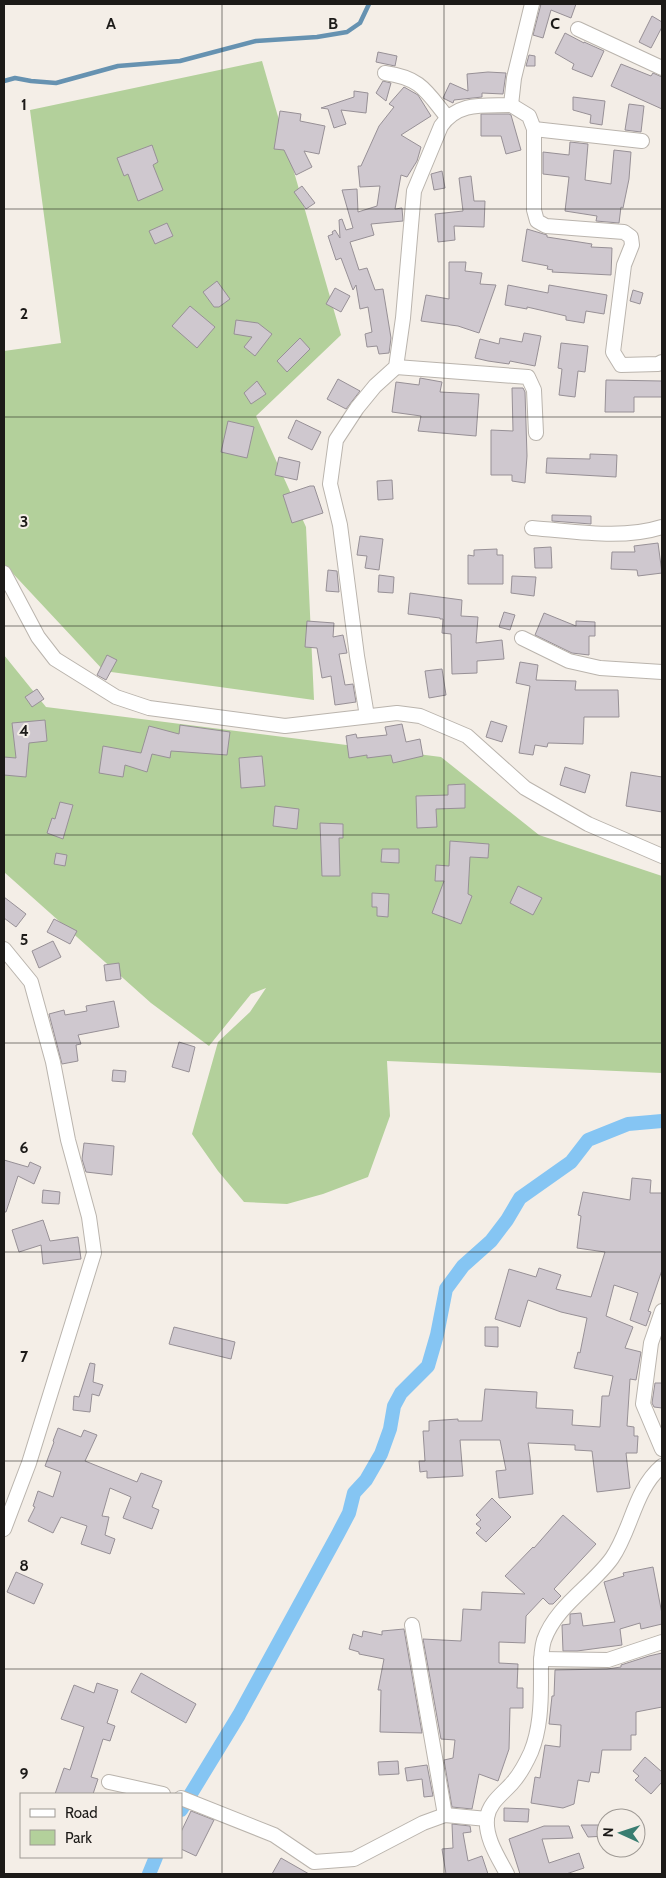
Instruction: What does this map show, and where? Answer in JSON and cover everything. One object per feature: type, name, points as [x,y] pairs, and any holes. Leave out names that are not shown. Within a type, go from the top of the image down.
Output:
[{"type":"street","points":[[511,105],[514,78],[532,4]]},
{"type":"street","points":[[578,28],[662,68]]},
{"type":"street","points":[[385,73],[402,75],[418,82],[447,117]]},
{"type":"street","points":[[367,716],[357,656],[340,525],[330,484],[336,440],[369,393],[396,367],[403,318],[414,191],[441,126],[447,117],[465,107],[511,105],[529,116],[534,129],[534,210],[537,222],[546,226],[624,232],[631,237],[632,245],[624,264],[613,352],[621,365],[658,364],[662,362]]},
{"type":"street","points":[[534,129],[642,141]]},
{"type":"street","points":[[396,367],[528,377],[534,390],[536,433]]},
{"type":"street","points":[[532,528],[603,533],[647,532],[662,527]]},
{"type":"street","points":[[4,573],[38,637],[54,659],[116,697],[149,708],[285,726],[397,713],[420,716],[467,736],[525,788],[588,824],[662,856]]},
{"type":"street","points":[[522,638],[569,660],[600,668],[662,672]]},
{"type":"street","points":[[4,949],[31,982],[52,1062],[68,1140],[89,1217],[94,1253],[29,1463],[4,1529]]},
{"type":"street","points":[[662,1311],[651,1343],[642,1404],[662,1449]]},
{"type":"street","points":[[507,1874],[489,1836],[488,1812],[522,1770],[534,1744],[539,1718],[541,1659],[544,1640],[552,1625],[611,1560],[636,1502],[652,1476],[662,1466]]},
{"type":"street","points":[[412,1625],[445,1815]]},
{"type":"street","points":[[541,1659],[608,1660],[662,1642]]},
{"type":"street","points":[[109,1782],[158,1793]]},
{"type":"street","points":[[185,1799],[274,1835],[314,1862],[354,1859],[423,1823],[445,1815],[487,1819]]},
{"type":"green space","points":[[262,61],[341,335],[256,416],[306,527],[314,700],[104,671],[4,564],[4,351],[61,343],[30,110]]},
{"type":"green space","points":[[4,655],[46,707],[441,757],[539,835],[662,876],[662,1073],[387,1061],[390,1116],[368,1177],[323,1194],[287,1204],[244,1202],[218,1171],[192,1134],[218,1042],[250,1012],[266,988],[251,994],[209,1046],[151,1003],[4,872]]},
{"type":"building","points":[[541,4],[576,4],[571,18],[551,10],[543,38],[533,35]]},
{"type":"building","points":[[652,16],[662,22],[662,27],[651,48],[639,42]]},
{"type":"building","points":[[565,33],[604,51],[592,77],[572,69],[574,64],[555,53]]},
{"type":"building","points":[[378,52],[397,56],[395,66],[376,62]]},
{"type":"building","points":[[529,55],[535,56],[535,66],[526,66]]},
{"type":"building","points":[[621,64],[651,76],[653,73],[662,77],[662,109],[611,86]]},
{"type":"building","points":[[506,73],[503,94],[482,93],[482,97],[454,100],[453,103],[443,98],[450,83],[468,91],[467,74]]},
{"type":"building","points":[[383,81],[391,83],[386,101],[376,93]]},
{"type":"building","points":[[404,87],[418,95],[431,116],[401,135],[421,147],[417,161],[407,177],[401,175],[395,209],[402,208],[403,221],[371,224],[374,235],[350,242],[359,270],[367,268],[375,290],[383,289],[391,338],[389,353],[379,354],[377,346],[367,347],[365,334],[372,332],[368,307],[360,309],[356,285],[353,290],[341,258],[336,260],[328,236],[333,234],[332,232],[335,230],[340,238],[339,220],[342,219],[346,230],[353,228],[342,190],[357,189],[358,212],[377,206],[380,186],[360,187],[358,166],[361,166],[379,126],[394,107],[389,104]]},
{"type":"building","points":[[354,91],[368,93],[366,113],[341,110],[346,124],[334,128],[328,109],[321,108],[354,97]]},
{"type":"building","points":[[573,97],[605,101],[602,125],[590,123],[591,115],[573,110]]},
{"type":"building","points":[[629,104],[644,106],[641,132],[625,130]]},
{"type":"building","points":[[280,111],[301,114],[300,121],[325,126],[319,154],[304,151],[312,167],[296,175],[284,150],[274,149]]},
{"type":"building","points":[[481,114],[511,115],[521,150],[506,154],[501,136],[481,136]]},
{"type":"building","points":[[570,142],[588,144],[585,180],[611,184],[614,150],[631,152],[629,179],[623,208],[621,207],[619,223],[596,221],[597,216],[565,211],[569,177],[543,174],[543,152],[569,155]]},
{"type":"building","points":[[152,145],[158,162],[153,165],[163,190],[138,201],[128,174],[124,176],[117,158]]},
{"type":"building","points":[[442,171],[445,188],[434,190],[431,174]]},
{"type":"building","points":[[471,176],[474,201],[485,201],[484,227],[454,226],[455,240],[438,242],[435,214],[463,211],[459,178]]},
{"type":"building","points":[[302,186],[315,203],[306,209],[294,192]]},
{"type":"building","points":[[167,223],[173,236],[155,244],[149,231]]},
{"type":"building","points":[[527,229],[547,235],[547,237],[592,244],[591,247],[612,248],[611,275],[552,272],[553,270],[547,269],[548,266],[522,261]]},
{"type":"building","points":[[449,262],[466,262],[465,271],[482,273],[480,284],[496,285],[479,333],[458,326],[421,321],[426,295],[449,299]]},
{"type":"building","points":[[217,281],[230,299],[219,307],[214,307],[203,292]]},
{"type":"building","points":[[508,285],[548,293],[549,285],[607,295],[604,314],[586,311],[584,323],[566,320],[566,316],[527,307],[527,309],[505,305]]},
{"type":"building","points":[[335,288],[350,296],[341,312],[326,304]]},
{"type":"building","points":[[633,290],[643,293],[640,304],[630,301]]},
{"type":"building","points":[[190,306],[215,327],[197,348],[172,326]]},
{"type":"building","points":[[236,320],[258,323],[272,334],[255,356],[244,347],[252,337],[234,334]]},
{"type":"building","points":[[524,333],[541,336],[535,366],[510,361],[509,364],[475,358],[480,339],[499,344],[500,338],[522,342]]},
{"type":"building","points":[[300,338],[310,349],[287,372],[277,361]]},
{"type":"building","points":[[561,343],[588,346],[585,372],[578,371],[575,397],[559,395],[562,369],[558,368]]},
{"type":"building","points":[[420,378],[442,382],[440,392],[479,394],[476,436],[418,431],[421,416],[392,412],[396,382],[419,385]]},
{"type":"building","points":[[338,379],[360,391],[346,409],[327,399]]},
{"type":"building","points":[[606,380],[662,381],[662,397],[634,397],[634,412],[605,412]]},
{"type":"building","points":[[257,381],[266,394],[251,404],[244,393]]},
{"type":"building","points":[[512,388],[523,388],[525,392],[527,456],[525,483],[512,481],[512,475],[491,475],[491,430],[513,431]]},
{"type":"building","points":[[296,420],[321,432],[312,450],[288,438]]},
{"type":"building","points":[[228,421],[254,427],[247,458],[221,452]]},
{"type":"building","points":[[590,454],[617,455],[616,477],[546,473],[547,458],[590,459]]},
{"type":"building","points":[[279,457],[300,462],[297,480],[275,475]]},
{"type":"building","points":[[392,480],[393,499],[378,500],[377,481]]},
{"type":"building","points":[[314,486],[323,513],[292,523],[283,495]]},
{"type":"building","points":[[552,515],[591,516],[591,524],[552,521]]},
{"type":"building","points":[[360,536],[383,539],[379,570],[365,568],[367,556],[357,555]]},
{"type":"building","points":[[658,543],[662,573],[638,576],[637,570],[611,569],[612,552],[635,552],[634,546]]},
{"type":"building","points":[[551,547],[552,568],[535,568],[534,548]]},
{"type":"building","points":[[497,549],[497,555],[503,555],[503,584],[468,584],[468,555],[474,556],[474,550]]},
{"type":"building","points":[[328,570],[337,571],[339,592],[326,591]]},
{"type":"building","points":[[379,575],[394,577],[393,593],[378,592]]},
{"type":"building","points":[[512,576],[536,577],[534,596],[511,593]]},
{"type":"building","points":[[410,593],[462,600],[461,616],[478,617],[476,643],[502,640],[504,659],[477,661],[477,673],[452,674],[451,634],[442,633],[443,619],[408,614]]},
{"type":"building","points":[[504,612],[515,615],[510,630],[499,627]]},
{"type":"building","points":[[544,613],[576,626],[576,621],[595,622],[595,636],[589,636],[589,655],[572,653],[535,635]]},
{"type":"building","points":[[307,621],[334,623],[333,637],[343,635],[347,653],[339,654],[345,685],[353,684],[356,702],[335,705],[331,676],[322,678],[317,648],[305,647]]},
{"type":"building","points":[[107,655],[117,660],[106,680],[97,675]]},
{"type":"building","points":[[520,662],[538,665],[536,680],[576,681],[575,690],[618,690],[619,717],[584,717],[583,744],[548,743],[547,747],[535,745],[533,755],[519,753],[530,686],[516,683]]},
{"type":"building","points":[[442,669],[446,695],[429,698],[425,671]]},
{"type":"building","points":[[37,689],[44,699],[32,707],[25,697]]},
{"type":"building","points":[[45,720],[47,741],[29,743],[26,777],[4,775],[4,757],[16,758],[12,723]]},
{"type":"building","points":[[491,721],[507,726],[502,742],[486,737]]},
{"type":"building","points":[[402,724],[406,742],[420,739],[423,756],[393,763],[391,755],[367,758],[367,755],[349,758],[346,736],[356,734],[357,738],[387,735],[385,727]]},
{"type":"building","points":[[180,725],[230,732],[227,755],[171,751],[170,758],[152,754],[147,772],[125,765],[123,777],[99,773],[103,746],[141,753],[149,726],[179,734]]},
{"type":"building","points":[[262,756],[265,786],[241,788],[239,758]]},
{"type":"building","points":[[565,767],[590,775],[585,793],[560,785]]},
{"type":"building","points":[[631,772],[662,777],[662,812],[626,806]]},
{"type":"building","points":[[465,784],[465,808],[436,809],[437,827],[417,828],[416,796],[448,795],[448,785]]},
{"type":"building","points":[[60,802],[73,805],[63,839],[47,833],[52,818],[55,819]]},
{"type":"building","points":[[275,806],[299,809],[297,829],[273,826]]},
{"type":"building","points":[[320,823],[343,824],[343,838],[339,838],[340,876],[322,876]]},
{"type":"building","points":[[450,841],[489,844],[488,858],[470,857],[468,894],[472,896],[461,924],[432,913],[444,881],[435,881],[436,865],[449,866]]},
{"type":"building","points":[[382,849],[399,849],[399,863],[381,862]]},
{"type":"building","points":[[56,853],[67,855],[65,866],[54,864]]},
{"type":"building","points":[[518,886],[542,898],[533,915],[510,903]]},
{"type":"building","points":[[372,893],[389,894],[388,917],[377,916],[377,907],[372,907]]},
{"type":"building","points":[[4,897],[26,914],[16,927],[4,918]]},
{"type":"building","points":[[54,919],[77,931],[70,944],[47,932]]},
{"type":"building","points":[[53,941],[61,957],[39,968],[32,951]]},
{"type":"building","points":[[119,963],[121,979],[106,981],[104,965]]},
{"type":"building","points":[[114,1001],[119,1027],[78,1035],[81,1044],[76,1045],[78,1061],[62,1064],[49,1014],[64,1010],[65,1015],[87,1011],[86,1006]]},
{"type":"building","points":[[179,1042],[195,1047],[189,1072],[172,1067]]},
{"type":"building","points":[[113,1070],[126,1071],[125,1082],[112,1081]]},
{"type":"building","points":[[84,1143],[114,1146],[112,1175],[86,1172],[82,1159]]},
{"type":"building","points":[[4,1160],[28,1167],[30,1162],[41,1167],[34,1184],[18,1176],[6,1212],[4,1212]]},
{"type":"building","points":[[632,1178],[651,1180],[650,1193],[662,1193],[662,1270],[648,1311],[651,1312],[646,1326],[630,1320],[638,1293],[614,1285],[606,1316],[633,1327],[625,1348],[641,1352],[636,1380],[630,1379],[627,1426],[634,1427],[634,1436],[638,1436],[637,1453],[626,1453],[630,1488],[597,1492],[592,1451],[575,1450],[575,1445],[528,1443],[533,1494],[499,1498],[496,1471],[506,1470],[500,1440],[460,1440],[463,1476],[427,1478],[427,1471],[420,1472],[419,1461],[425,1461],[423,1431],[429,1431],[429,1421],[458,1419],[458,1421],[482,1421],[485,1389],[537,1392],[536,1408],[573,1410],[572,1425],[600,1427],[602,1396],[609,1396],[613,1376],[574,1368],[578,1352],[580,1353],[587,1318],[561,1312],[528,1300],[520,1327],[495,1319],[509,1269],[536,1277],[539,1268],[561,1275],[556,1289],[591,1297],[605,1252],[577,1248],[581,1216],[578,1215],[583,1192],[630,1200]]},
{"type":"building","points":[[43,1190],[60,1192],[59,1204],[42,1203]]},
{"type":"building","points":[[43,1220],[50,1241],[78,1237],[81,1259],[43,1264],[41,1245],[19,1252],[12,1230]]},
{"type":"building","points":[[174,1327],[235,1342],[231,1359],[169,1344]]},
{"type":"building","points":[[485,1327],[498,1327],[498,1347],[485,1346]]},
{"type":"building","points":[[90,1363],[95,1364],[93,1382],[103,1385],[99,1396],[92,1394],[90,1412],[73,1410],[74,1396],[79,1397]]},
{"type":"building","points":[[655,1383],[662,1383],[662,1408],[654,1407],[652,1403]]},
{"type":"building","points":[[58,1428],[81,1437],[84,1430],[97,1435],[85,1461],[137,1482],[141,1473],[162,1481],[152,1507],[159,1510],[152,1529],[123,1518],[131,1497],[110,1488],[102,1516],[109,1517],[105,1535],[115,1539],[110,1554],[81,1544],[87,1526],[61,1517],[53,1533],[28,1521],[35,1507],[33,1506],[38,1491],[53,1497],[61,1472],[45,1466]]},
{"type":"building","points":[[492,1498],[511,1517],[486,1542],[476,1533],[481,1528],[476,1524],[481,1520],[476,1515]]},
{"type":"building","points":[[563,1515],[596,1544],[554,1589],[561,1596],[553,1604],[549,1604],[543,1598],[526,1616],[525,1643],[499,1642],[499,1663],[518,1664],[517,1688],[523,1688],[523,1708],[510,1708],[509,1749],[498,1781],[479,1774],[472,1809],[452,1807],[444,1760],[453,1758],[455,1740],[441,1739],[423,1639],[461,1641],[463,1609],[481,1610],[482,1592],[525,1594],[505,1576],[534,1548]]},
{"type":"building","points":[[653,1567],[662,1614],[662,1624],[641,1629],[640,1623],[620,1629],[622,1645],[563,1651],[562,1625],[570,1624],[570,1614],[581,1613],[583,1626],[615,1622],[604,1582],[624,1576],[623,1573]]},
{"type":"building","points":[[16,1572],[43,1584],[34,1604],[7,1592]]},
{"type":"building","points":[[404,1629],[422,1733],[380,1732],[381,1690],[378,1690],[384,1659],[359,1654],[359,1652],[349,1649],[353,1634],[362,1637],[363,1631],[382,1635],[382,1631]]},
{"type":"building","points":[[662,1653],[662,1707],[636,1712],[636,1735],[631,1735],[631,1750],[602,1750],[599,1773],[591,1772],[589,1782],[578,1780],[574,1804],[563,1808],[531,1803],[535,1777],[540,1778],[545,1745],[560,1747],[561,1725],[549,1724],[552,1696],[554,1696],[555,1670],[621,1667],[621,1665]]},
{"type":"building","points":[[141,1673],[196,1704],[186,1723],[131,1692]]},
{"type":"building","points":[[97,1683],[118,1690],[107,1723],[115,1726],[110,1741],[103,1739],[91,1777],[98,1779],[93,1793],[55,1793],[64,1768],[70,1770],[84,1727],[61,1719],[74,1685],[94,1693]]},
{"type":"building","points":[[645,1757],[662,1772],[662,1782],[651,1794],[635,1780],[639,1776],[633,1771]]},
{"type":"building","points":[[398,1761],[399,1774],[379,1775],[378,1762]]},
{"type":"building","points":[[427,1765],[433,1796],[424,1797],[422,1779],[407,1781],[405,1768]]},
{"type":"building","points":[[504,1808],[529,1809],[528,1822],[504,1821]]},
{"type":"building","points":[[191,1811],[214,1820],[196,1856],[182,1849],[182,1830]]},
{"type":"building","points":[[452,1824],[470,1826],[471,1832],[463,1833],[468,1861],[482,1856],[488,1874],[446,1874],[442,1849],[453,1848]]},
{"type":"building","points":[[581,1825],[596,1825],[596,1837],[588,1837]]},
{"type":"building","points":[[544,1826],[569,1826],[573,1838],[542,1839],[549,1863],[579,1853],[584,1868],[566,1874],[520,1874],[509,1839]]},
{"type":"building","points":[[281,1858],[309,1874],[272,1874]]},
{"type":"waterway","points":[[4,81],[15,78],[56,83],[118,66],[180,61],[256,41],[317,37],[347,32],[360,23],[369,4]]},
{"type":"waterway","points":[[182,1808],[239,1715],[338,1534],[349,1513],[354,1493],[366,1480],[381,1454],[390,1429],[394,1406],[401,1393],[428,1366],[437,1335],[446,1289],[463,1266],[491,1241],[507,1220],[520,1198],[571,1162],[588,1140],[628,1124],[662,1121]]},
{"type":"waterway","points":[[149,1874],[156,1858]]}]
